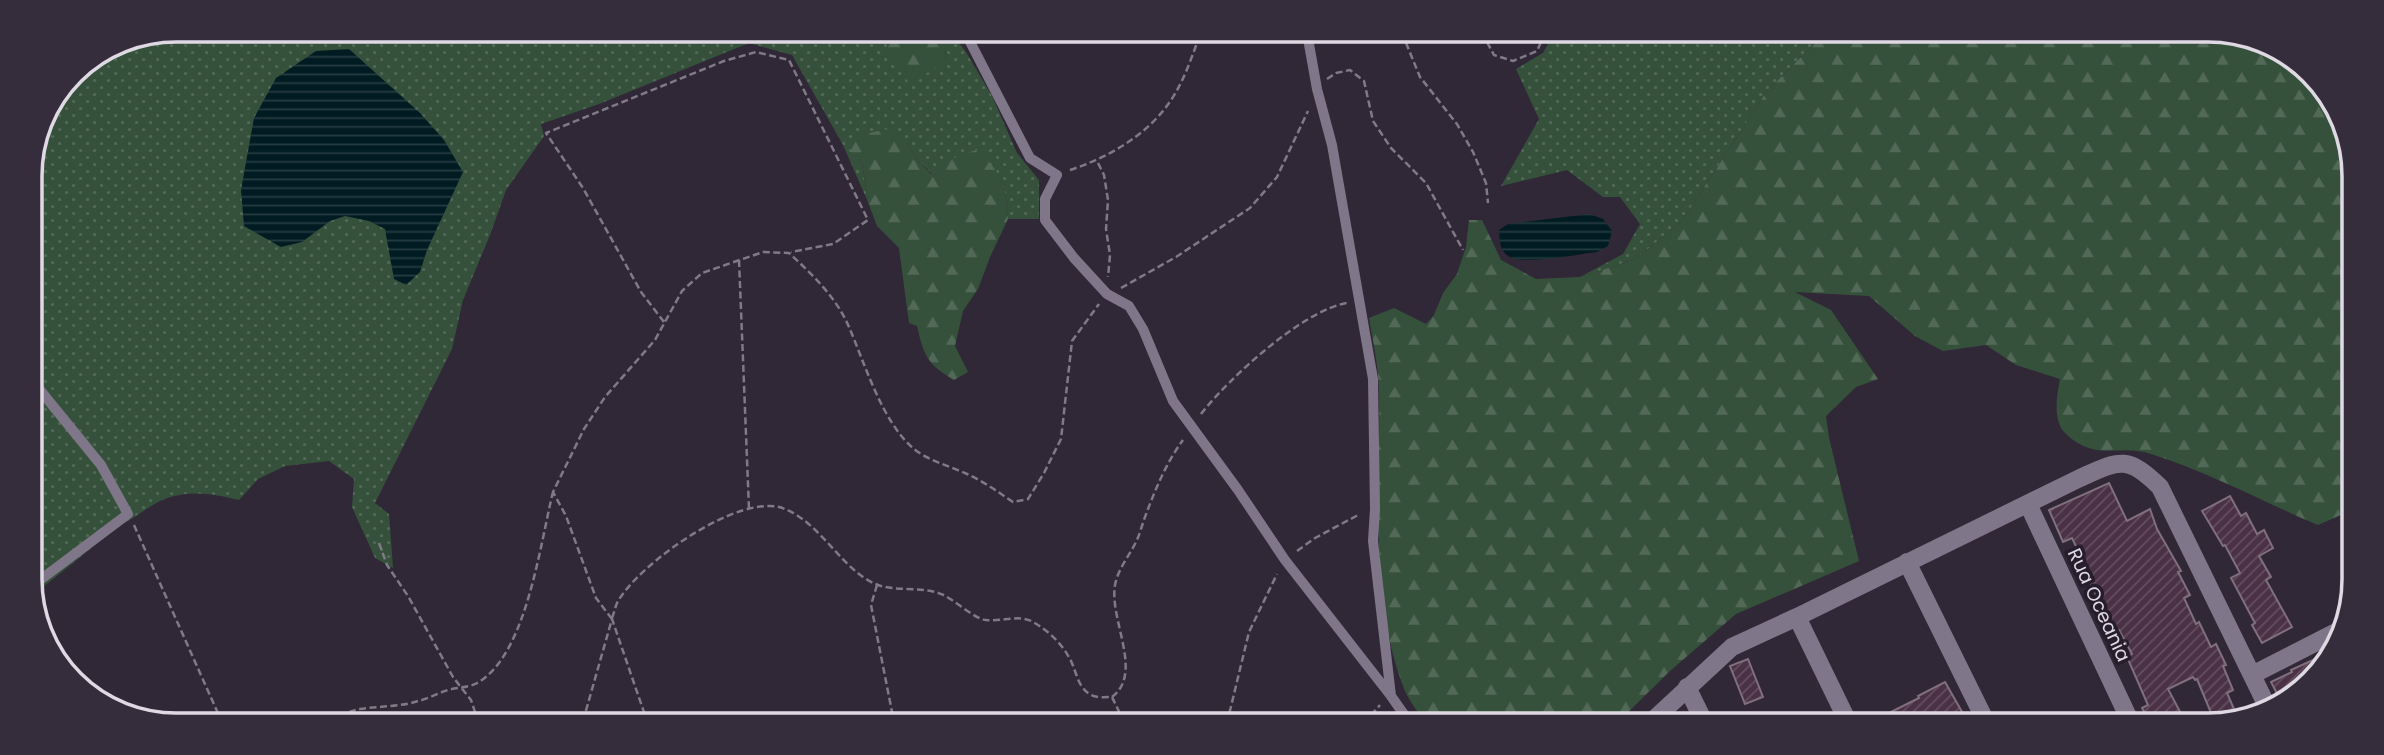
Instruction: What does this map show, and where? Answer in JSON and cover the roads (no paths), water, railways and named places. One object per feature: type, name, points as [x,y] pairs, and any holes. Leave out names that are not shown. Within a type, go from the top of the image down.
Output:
[{"type":"street","points":[[1660,713],[1732,647],[1797,618],[2105,467],[2125,463],[2141,468],[2160,487],[2264,700]]},
{"type":"street","name":"Rua Oceania","points":[[2028,504],[2126,713]]},
{"type":"street","points":[[1907,562],[1982,713]]},
{"type":"street","points":[[1797,618],[1844,713]]},
{"type":"street","points":[[2252,675],[2329,635]]},
{"type":"street","points":[[1687,687],[1700,713]]},
{"type":"lane","points":[[970,42],[1030,158],[1057,175],[1045,199],[1045,220],[1074,258],[1107,294],[1129,306],[1143,329],[1173,401],[1284,560],[1403,713]]},
{"type":"lane","points":[[1309,42],[1317,89],[1332,145],[1373,379],[1376,509],[1373,541],[1391,696]]},
{"type":"lane","points":[[42,392],[102,465],[128,514],[42,578]]}]
